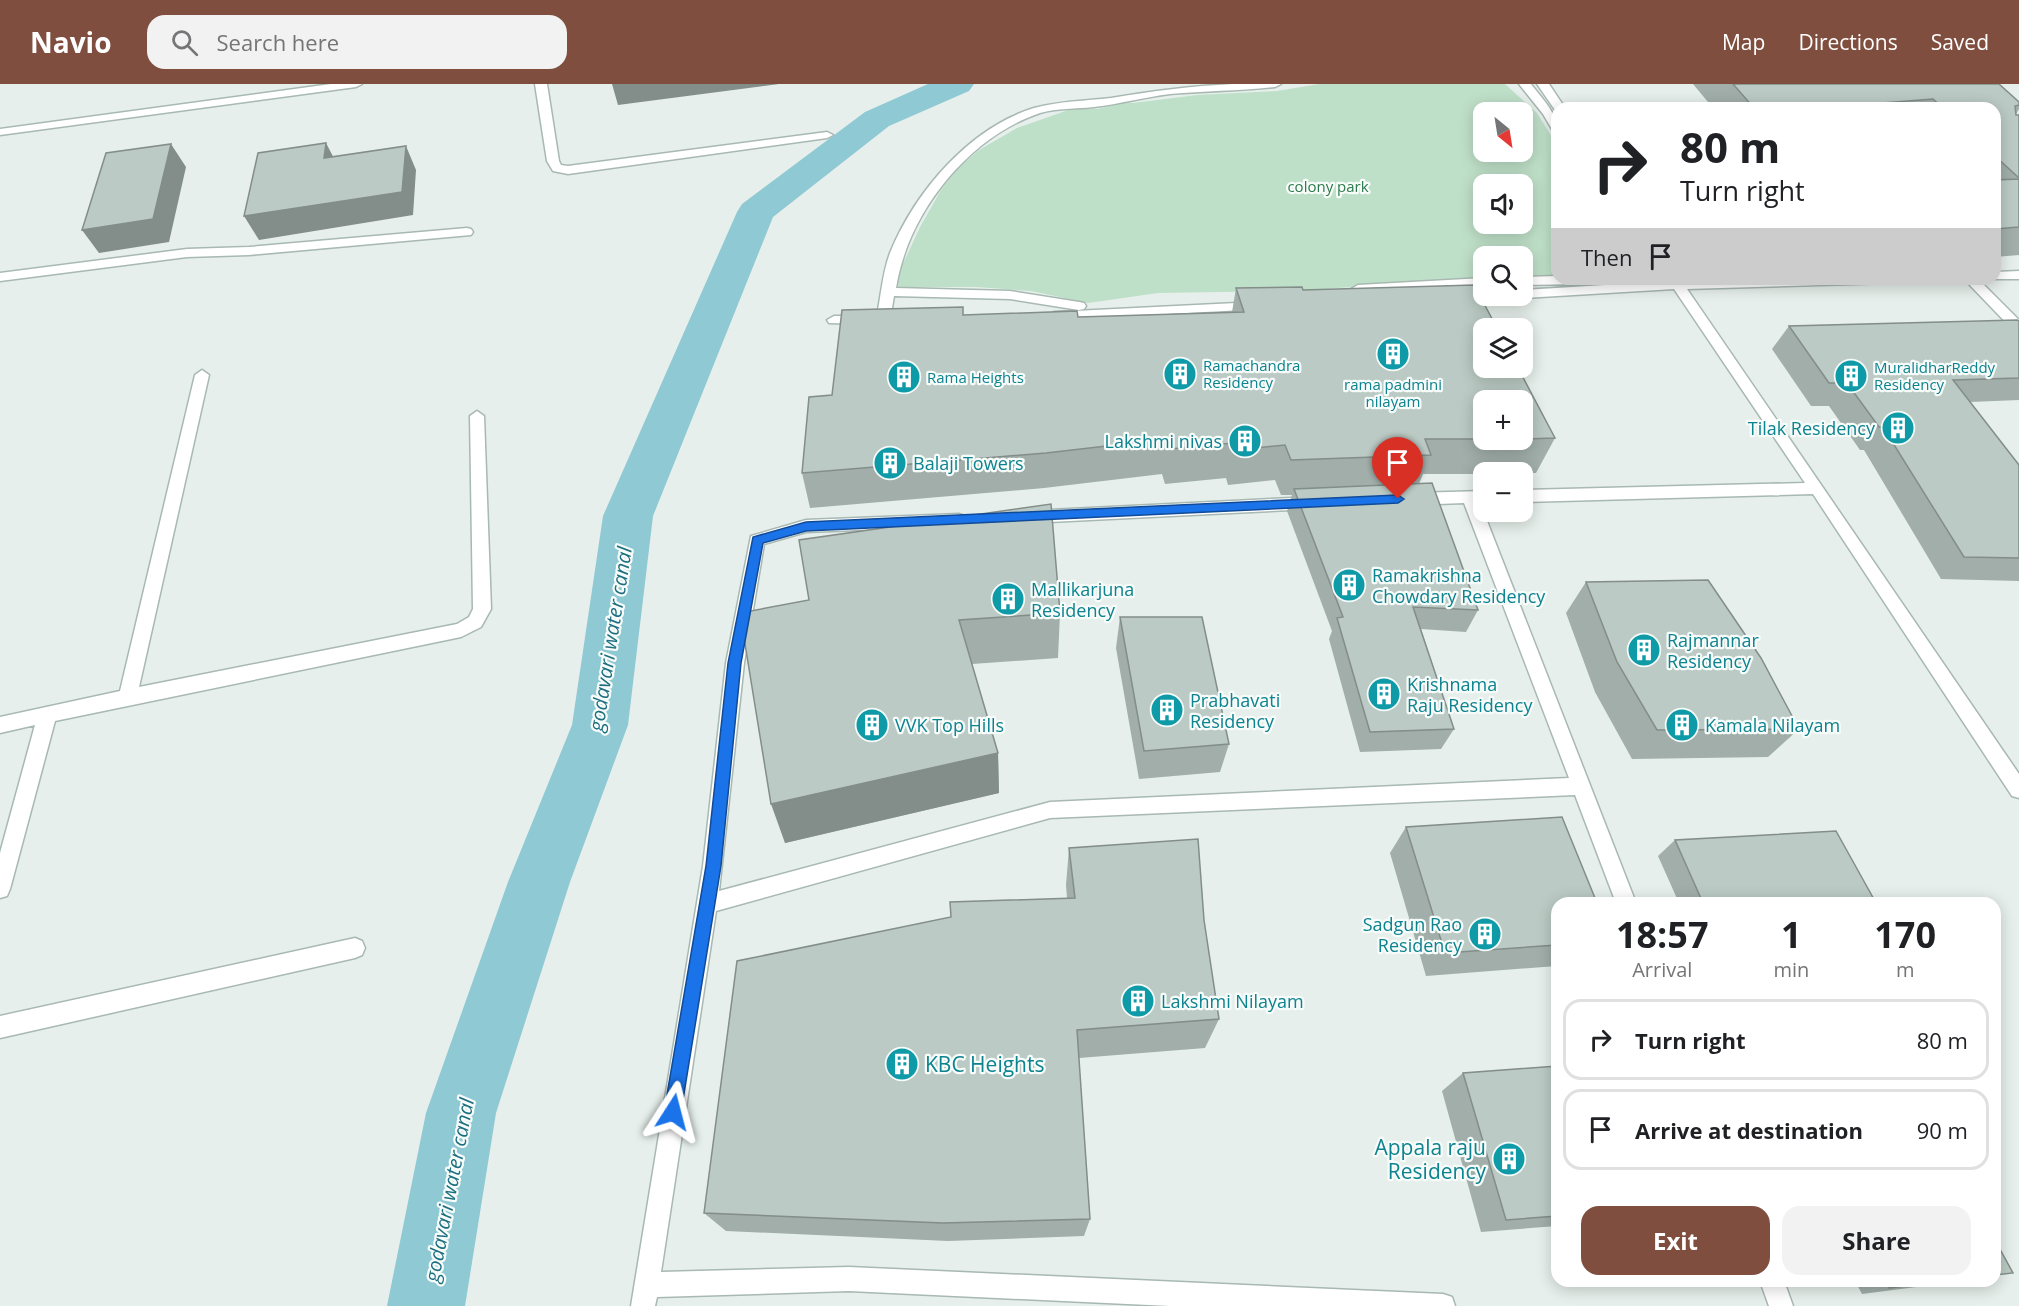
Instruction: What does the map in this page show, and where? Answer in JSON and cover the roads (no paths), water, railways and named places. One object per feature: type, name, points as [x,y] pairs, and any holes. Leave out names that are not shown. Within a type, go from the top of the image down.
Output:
[{"type":"street","points":[[0,132],[356,84]]},
{"type":"street","points":[[541,84],[553,161],[557,168],[568,170],[827,135]]},
{"type":"street","points":[[883,320],[896,255],[913,219],[957,161],[1002,128],[1035,111],[1073,104],[1102,103],[1126,96],[1170,91],[1275,84]]},
{"type":"street","points":[[1525,84],[1551,118]]},
{"type":"street","points":[[1543,84],[1555,102]]},
{"type":"street","points":[[0,277],[187,253],[249,251],[466,232]]},
{"type":"street","points":[[2001,276],[2019,275]]},
{"type":"street","points":[[1533,281],[1551,280]]},
{"type":"street","points":[[1340,290],[1473,283]]},
{"type":"street","points":[[1533,293],[1638,285]]},
{"type":"street","points":[[1678,285],[2019,790]]},
{"type":"street","points":[[1977,285],[2019,328]]},
{"type":"street","points":[[890,291],[1010,295],[1072,306],[1261,296]]},
{"type":"street","points":[[1354,302],[1473,296]]},
{"type":"street","points":[[1034,317],[1272,305]]},
{"type":"street","points":[[834,320],[900,320]]},
{"type":"street","points":[[128,697],[202,375]]},
{"type":"street","points":[[0,725],[461,630],[475,622],[482,609],[477,416]]},
{"type":"street","points":[[1533,496],[1817,488]]},
{"type":"street","points":[[1398,499],[1473,497]]},
{"type":"street","points":[[1007,518],[1328,502]]},
{"type":"street","points":[[971,519],[806,526],[757,540],[735,663],[713,866],[644,1295],[849,1279],[1443,1306]]},
{"type":"street","points":[[1486,522],[1581,786],[1624,897]]},
{"type":"street","points":[[0,889],[47,716]]},
{"type":"street","points":[[707,904],[1050,810],[1581,786]]},
{"type":"street","points":[[0,1027],[355,948]]},
{"type":"street","points":[[1774,1287],[1781,1306]]},
{"type":"waterway","name":"godavari water canal","points":[[426,1306],[461,1113],[539,882],[600,725],[628,516],[756,212],[877,119],[957,84]]},
{"type":"place","name":"rama padmini nilayam","points":[[1393,354]]},
{"type":"place","name":"Ramachandra Residency","points":[[1180,374]]},
{"type":"place","name":"MuralidharReddy Residency","points":[[1851,376]]},
{"type":"place","name":"Rama Heights","points":[[904,377]]},
{"type":"place","name":"Tilak Residency","points":[[1898,428]]},
{"type":"place","name":"Lakshmi nivas","points":[[1245,441]]},
{"type":"place","name":"Balaji Towers","points":[[890,463]]},
{"type":"place","name":"Ramakrishna Chowdary Residency","points":[[1349,585]]},
{"type":"place","name":"Mallikarjuna Residency","points":[[1008,599]]},
{"type":"place","name":"Rajmannar Residency","points":[[1644,650]]},
{"type":"place","name":"Krishnama Raju Residency","points":[[1384,694]]},
{"type":"place","name":"Prabhavati Residency","points":[[1167,710]]},
{"type":"place","name":"VVK Top Hills","points":[[872,725]]},
{"type":"place","name":"Kamala Nilayam","points":[[1682,725]]},
{"type":"place","name":"Sadgun Rao Residency","points":[[1485,934]]},
{"type":"place","name":"Lakshmi Nilayam","points":[[1138,1001]]},
{"type":"place","name":"KBC Heights","points":[[902,1064]]},
{"type":"place","name":"Appala raju Residency","points":[[1509,1159]]},
{"type":"park label","name":"colony park","points":[[1328,186]]}]
